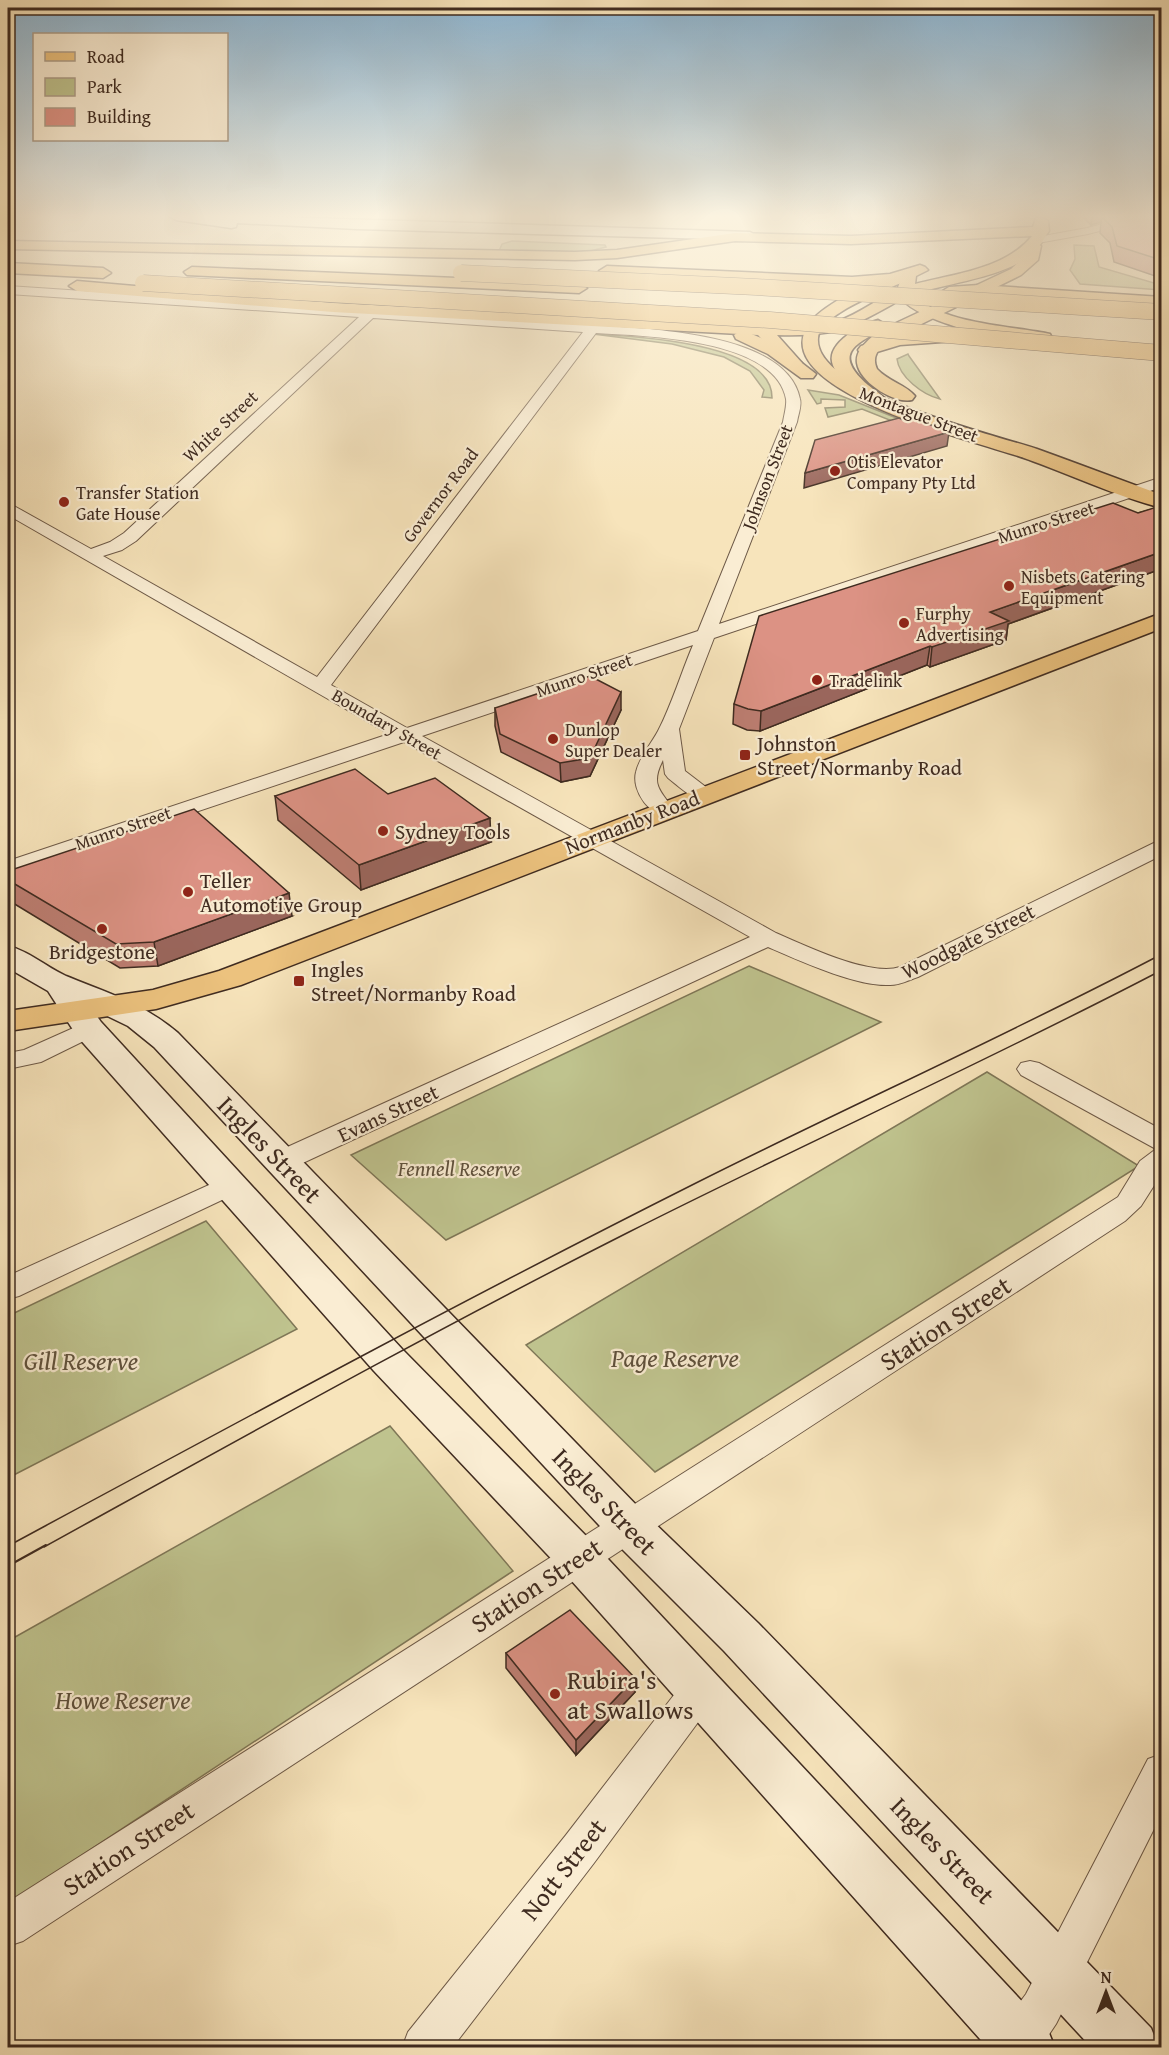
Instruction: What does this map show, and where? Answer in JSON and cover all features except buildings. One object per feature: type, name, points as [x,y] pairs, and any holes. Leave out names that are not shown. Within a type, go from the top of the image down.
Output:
[{"type":"main road","points":[[406,312],[762,330],[814,330],[837,327],[850,312]]},
{"type":"main road","points":[[492,312],[1060,334]]},
{"type":"main road","points":[[662,312],[1161,353]]},
{"type":"main road","points":[[730,312],[751,319],[793,363]]},
{"type":"main road","points":[[814,330],[818,323],[844,312]]},
{"type":"main road","points":[[859,312],[884,329]]},
{"type":"main road","points":[[870,398],[846,376],[842,369],[840,356],[844,346],[853,338],[884,329],[918,312]]},
{"type":"main road","points":[[933,312],[979,327],[1060,334],[1082,341],[1161,345]]},
{"type":"main road","points":[[985,312],[1161,323]]},
{"type":"main road","points":[[696,327],[732,331],[742,335],[774,350],[815,378],[870,398]]},
{"type":"main road","points":[[867,350],[884,329]]},
{"type":"main road","name":"Montague Street","points":[[814,330],[810,337],[810,349],[821,368],[870,398],[937,424],[1027,452],[1161,502]]},
{"type":"main road","points":[[867,350],[884,343],[922,338],[1060,334]]},
{"type":"main road","name":"Montague Street","points":[[867,350],[865,364],[881,383],[919,402],[969,422],[1027,452]]},
{"type":"main road","name":"Normanby Road","points":[[8,1021],[169,996],[254,969],[1161,620]]},
{"type":"street","name":"Johnson Street","points":[[324,312],[673,335],[722,345],[765,363],[777,371],[790,390],[793,399],[790,422],[669,729],[646,771],[647,790],[663,810]]},
{"type":"street","name":"White Street","points":[[91,555],[116,546],[130,537],[369,315]]},
{"type":"street","name":"Governor Road","points":[[320,686],[593,328]]},
{"type":"street","name":"Munro Street","points":[[8,868],[1161,482]]},
{"type":"street","name":"Boundary Street","points":[[8,509],[768,938]]},
{"type":"street","name":"Johnson Street","points":[[669,729],[675,774],[704,794]]},
{"type":"street","name":"Woodgate Street","points":[[768,938],[855,972],[878,978],[892,978],[920,967],[1161,846]]},
{"type":"street","name":"Evans Street","points":[[8,1288],[768,938]]},
{"type":"street","name":"Ingles Street","points":[[8,955],[88,1008],[231,1184],[388,1360],[578,1557],[1020,2045]]},
{"type":"street","name":"Ingles Street","points":[[88,1008],[148,1023],[166,1040],[628,1526],[741,1637],[1131,2048]]},
{"type":"street","points":[[8,1061],[32,1056],[88,1008]]},
{"type":"street","points":[[1030,1069],[1161,1142]]},
{"type":"street","name":"Station Street","points":[[8,1926],[578,1557],[1115,1214],[1128,1202],[1150,1168],[1161,1157]]},
{"type":"street","name":"Nott Street","points":[[424,2048],[580,1849],[700,1690]]},
{"type":"street","points":[[1020,2045],[1041,2009],[1161,1772]]},
{"type":"green space","points":[[593,334],[667,340],[726,354],[750,365],[766,379],[772,398],[762,397],[764,390],[750,371],[724,357],[672,344]]},
{"type":"green space","points":[[908,354],[940,399],[919,389],[902,372],[897,359]]},
{"type":"green space","points":[[808,390],[839,395],[919,427],[912,429],[862,409],[828,417],[825,408],[845,407],[845,400],[821,399],[821,403],[817,404]]},
{"type":"green space","name":"Fennell Reserve","points":[[749,966],[881,1022],[446,1240],[351,1155]]},
{"type":"green space","name":"Page Reserve","points":[[987,1072],[1139,1166],[655,1472],[526,1345]]},
{"type":"green space","name":"Gill Reserve","points":[[206,1221],[297,1329],[8,1478],[8,1316]]},
{"type":"green space","name":"Howe Reserve","points":[[390,1426],[513,1571],[8,1904],[8,1641]]},
{"type":"tram line","points":[[8,1546],[521,1272],[752,1155],[1046,1013],[1162,954]]},
{"type":"tram line","points":[[44,1547],[481,1308],[695,1199],[1162,970]]},
{"type":"tram line","points":[[8,1566],[46,1545]]},
{"type":"place","name":"Otis Elevator Company Pty Ltd","points":[[835,471]]},
{"type":"place","name":"Transfer Station Gate House","points":[[64,502]]},
{"type":"place","name":"Nisbets Catering Equipment","points":[[1009,586]]},
{"type":"place","name":"Furphy Advertising","points":[[904,623]]},
{"type":"place","name":"Tradelink","points":[[817,680]]},
{"type":"place","name":"Dunlop Super Dealer","points":[[553,739]]},
{"type":"place","name":"Johnston Street/Normanby Road","points":[[745,755]]},
{"type":"place","name":"Sydney Tools","points":[[383,831]]},
{"type":"place","name":"Teller Automotive Group","points":[[188,892]]},
{"type":"place","name":"Bridgestone","points":[[102,929]]},
{"type":"place","name":"Ingles Street/Normanby Road","points":[[299,981]]},
{"type":"place","name":"Rubira's at Swallows","points":[[555,1694]]}]
